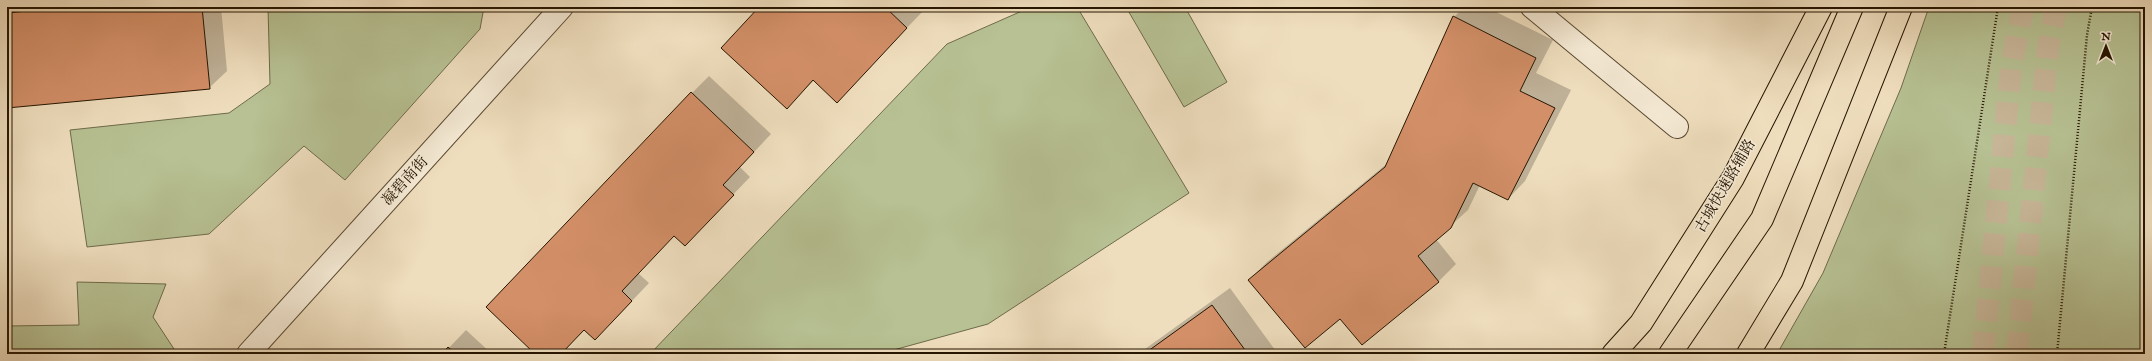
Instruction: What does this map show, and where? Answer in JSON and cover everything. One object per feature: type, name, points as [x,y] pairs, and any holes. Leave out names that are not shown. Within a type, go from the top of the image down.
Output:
[{"type":"main road","name":"古城快速路辅路","points":[[1613,354],[1641,322],[1732,178],[1821,7]]},
{"type":"main road","points":[[1670,354],[1762,219],[1852,7]]},
{"type":"main road","points":[[1748,354],[1792,281],[1901,7]]},
{"type":"street","name":"凝碧南街","points":[[248,354],[562,7]]},
{"type":"street","points":[[1532,7],[1677,127]]},
{"type":"path","points":[[1944,354],[1998,7]]},
{"type":"path","points":[[2057,354],[2087,35],[2092,7]]},
{"type":"green space","points":[[268,7],[484,7],[480,29],[345,180],[304,146],[209,234],[87,247],[70,130],[229,113],[270,84]]},
{"type":"green space","points":[[1031,7],[1077,7],[1189,193],[988,324],[879,354],[650,354],[947,44]]},
{"type":"green space","points":[[1126,7],[1185,7],[1227,82],[1184,107]]},
{"type":"green space","points":[[1929,7],[2145,7],[2145,354],[1777,354],[1823,273],[1901,88]]},
{"type":"green space","points":[[77,282],[166,284],[153,317],[174,349],[169,354],[7,354],[7,326],[79,325]]},
{"type":"building","points":[[68,7],[202,7],[210,89],[7,108],[7,13]]},
{"type":"building","points":[[759,7],[885,7],[907,28],[837,103],[813,80],[787,109],[721,48]]},
{"type":"building","points":[[1453,16],[1536,58],[1520,91],[1555,108],[1508,200],[1473,183],[1451,228],[1418,256],[1439,282],[1362,345],[1340,319],[1305,348],[1248,280],[1385,167]]},
{"type":"building","points":[[691,92],[754,152],[723,185],[734,195],[685,246],[674,236],[622,291],[632,301],[595,340],[584,330],[561,354],[535,354],[486,307]]},
{"type":"building","points":[[1212,305],[1248,354],[1144,354]]},
{"type":"building","points":[[448,347],[456,354],[442,354]]},
{"type":"tunnel","points":[[1983,354],[2011,68],[2023,7]]},
{"type":"tunnel","points":[[2017,354],[2048,48],[2056,7]]}]
